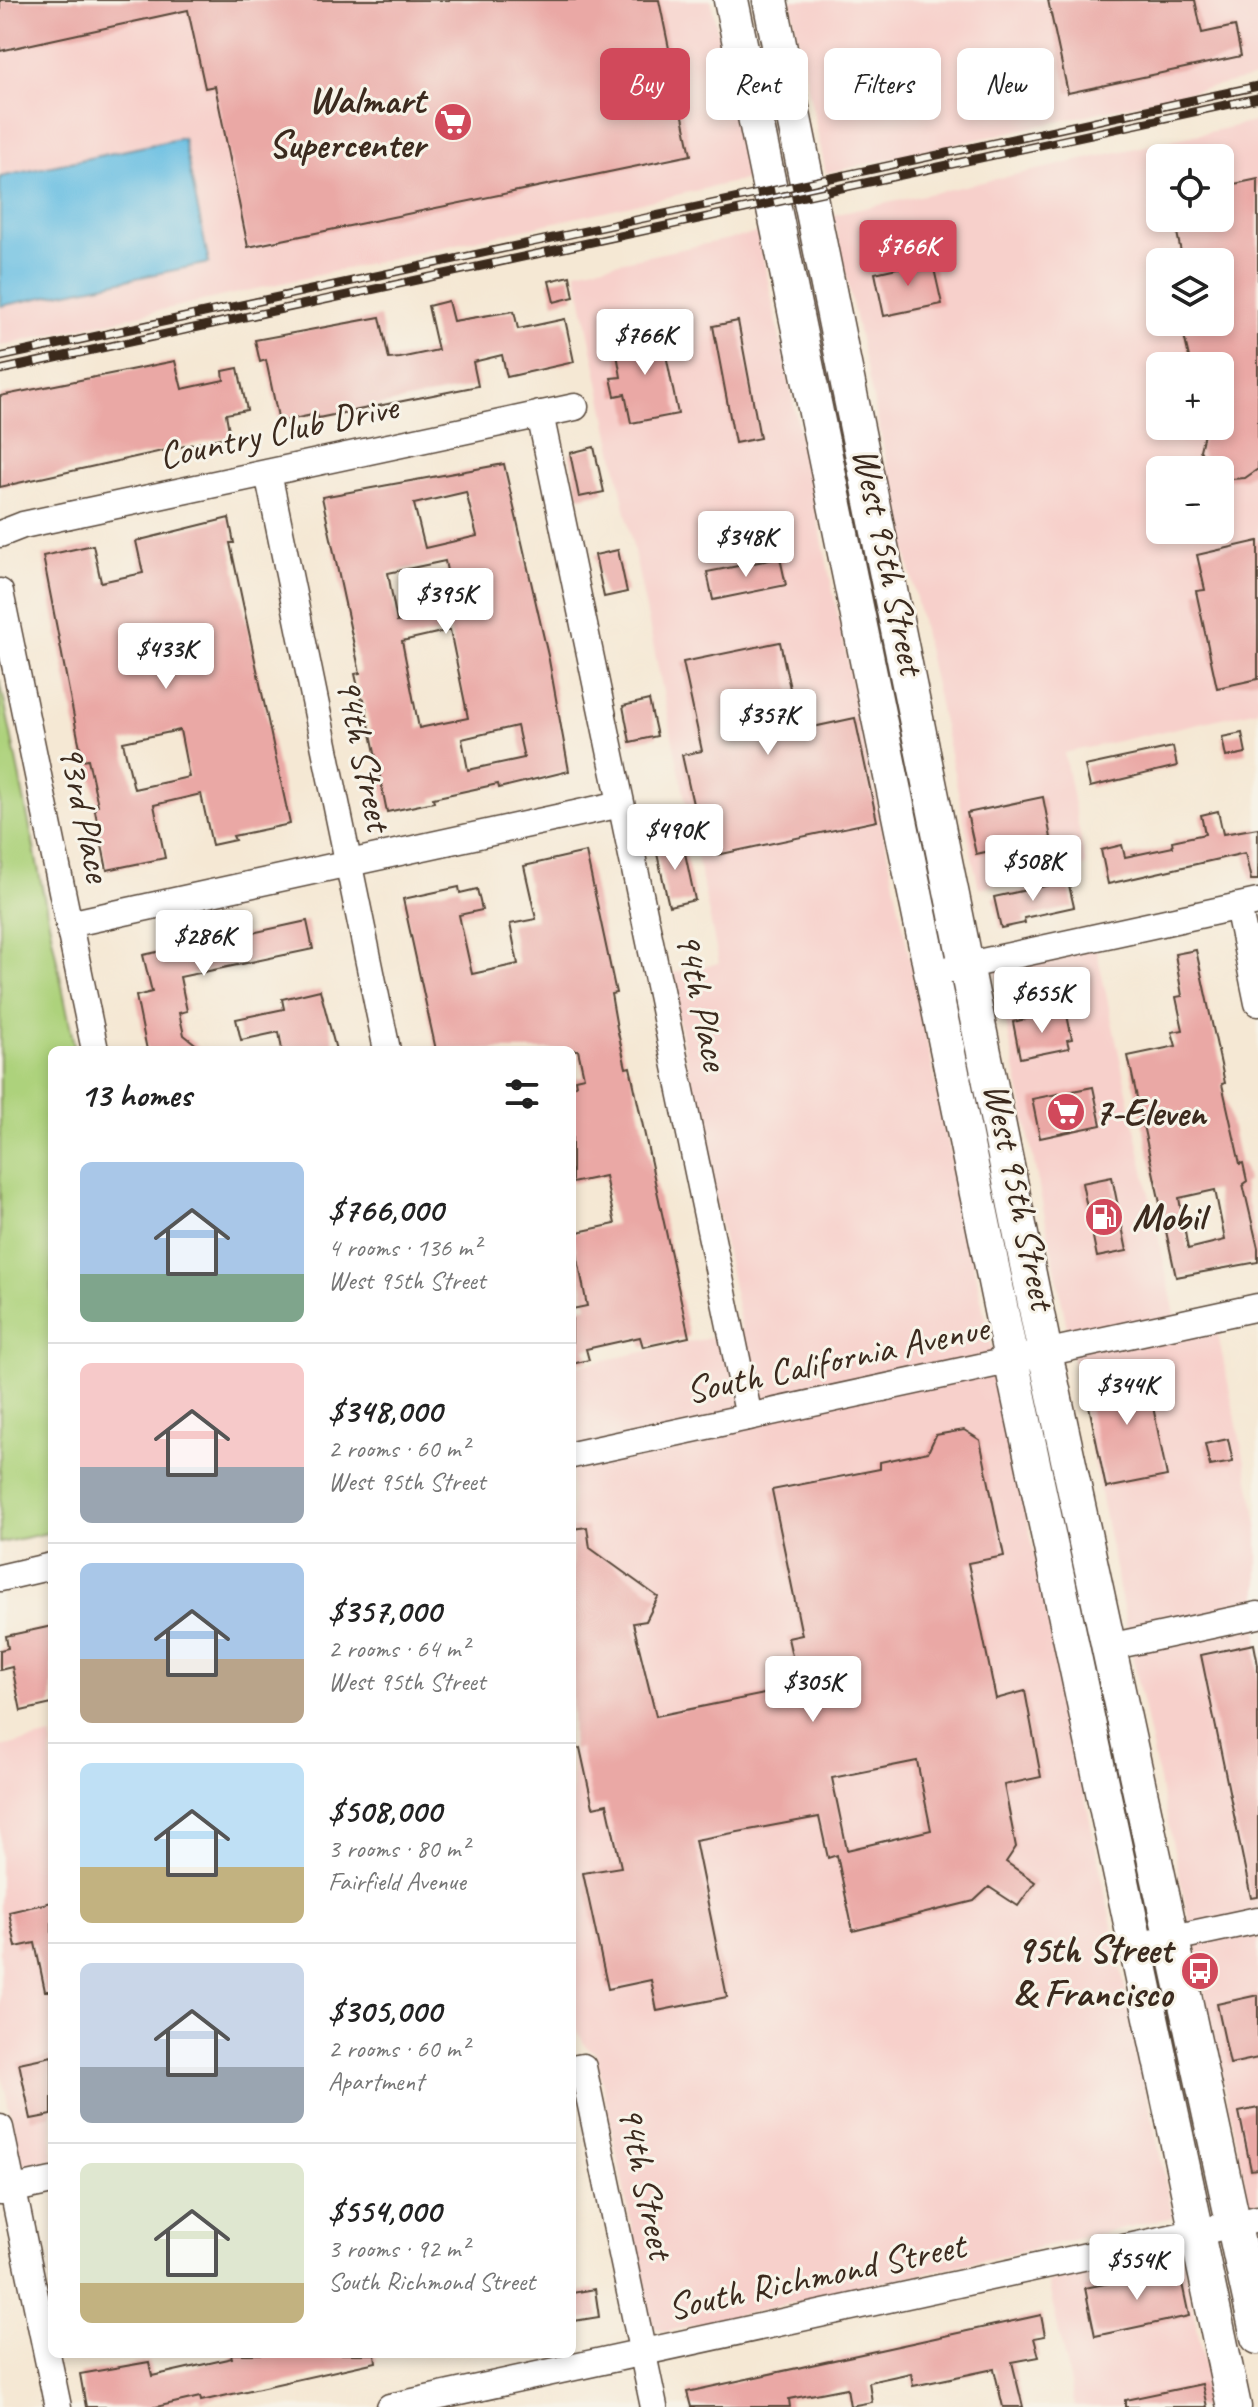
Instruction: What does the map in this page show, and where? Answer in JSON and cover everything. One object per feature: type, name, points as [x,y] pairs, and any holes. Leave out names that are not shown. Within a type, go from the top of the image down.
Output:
[{"type":"main road","name":"West 95th Street","points":[[731,0],[1012,1361],[1234,2407]]},
{"type":"main road","name":"West 95th Street","points":[[770,0],[1045,1353],[1172,1938],[1246,2222],[1258,2337]]},
{"type":"street","name":"Country Club Drive","points":[[0,534],[23,525],[575,407]]},
{"type":"street","name":"94th Place","points":[[540,414],[749,1417]]},
{"type":"street","name":"94th Street","points":[[268,473],[386,1046]]},
{"type":"street","name":"93rd Place","points":[[0,592],[94,1046]]},
{"type":"street","points":[[69,924],[621,804]]},
{"type":"street","points":[[931,973],[1248,904],[1258,1003]]},
{"type":"street","name":"South California Avenue","points":[[576,1454],[1258,1307]]},
{"type":"street","points":[[0,1578],[48,1567]]},
{"type":"street","points":[[1109,1647],[1258,1615]]},
{"type":"street","points":[[1136,1946],[1258,1920]]},
{"type":"street","name":"94th Street","points":[[577,2068],[654,2407]]},
{"type":"street","points":[[0,2128],[6,2191],[58,2407]]},
{"type":"street","points":[[6,2191],[48,2182]]},
{"type":"street","name":"South Richmond Street","points":[[390,2407],[1246,2222]]},
{"type":"shaded area","points":[[0,0],[711,0],[721,48],[706,48],[706,120],[736,120],[748,179],[0,346]]},
{"type":"shaded area","points":[[790,0],[1258,0],[1258,77],[826,173],[808,86],[808,48],[800,48]]},
{"type":"shaded area","points":[[1258,121],[1258,710],[1064,753],[1086,866],[979,888],[833,215],[1146,146],[1146,232],[1234,232],[1234,144],[1154,144]]},
{"type":"shaded area","points":[[758,233],[1173,2217],[664,2332],[652,2326],[596,2053],[586,2047],[576,2028],[576,1366],[742,1331],[669,974],[719,963],[576,271]]},
{"type":"shaded area","points":[[1093,933],[1176,1319],[1213,1312],[1258,1523],[1258,2244],[1135,1668],[993,957]]},
{"type":"shaded area","points":[[48,1737],[48,2161],[21,2166],[0,2065],[0,1747]]},
{"type":"shaded area","points":[[1181,2253],[1214,2407],[1075,2407],[1048,2282]]},
{"type":"green space","points":[[0,680],[74,1046],[48,1046],[48,1533],[0,1543]]},
{"type":"water","points":[[183,138],[209,263],[0,306],[0,177]]},
{"type":"building","name":"Walmart Supercenter","points":[[0,0],[659,0],[669,48],[600,48],[600,120],[684,120],[691,155],[248,247],[215,86],[205,88],[188,10],[0,51]]},
{"type":"building","points":[[1048,0],[1195,0],[1202,33],[1235,26],[1241,56],[1068,93]]},
{"type":"building","points":[[1258,179],[1258,469],[1245,478],[1234,479],[1234,456],[1203,456],[1200,450],[1202,440],[1234,440],[1234,352],[1188,352],[1184,336],[1234,336],[1234,248],[1180,248],[1177,232],[1234,232],[1234,184]]},
{"type":"building","points":[[932,260],[942,304],[884,316],[875,273]]},
{"type":"building","points":[[570,276],[574,297],[554,302],[549,281]]},
{"type":"building","points":[[448,301],[453,321],[514,311],[518,329],[565,319],[574,362],[507,377],[502,355],[473,362],[478,386],[318,418],[317,414],[279,422],[266,360],[260,362],[255,340],[380,317],[389,359],[400,358],[438,350],[428,306]]},
{"type":"building","points":[[738,321],[760,438],[735,443],[713,326]]},
{"type":"building","points":[[651,323],[653,336],[664,345],[678,414],[631,423],[625,394],[615,396],[611,378],[621,377],[616,348],[619,342],[636,339],[633,326]]},
{"type":"building","points":[[175,361],[182,389],[224,380],[223,371],[238,368],[247,410],[226,414],[230,436],[0,487],[0,396]]},
{"type":"building","points":[[594,447],[604,492],[579,497],[570,453]]},
{"type":"building","points":[[504,464],[549,660],[569,771],[499,788],[498,784],[433,798],[434,802],[387,812],[364,699],[361,700],[355,674],[360,673],[322,497]],"holes":[[[466,492],[477,536],[425,548],[414,504]],[[445,561],[455,610],[397,622],[388,573]],[[450,630],[468,718],[419,728],[402,641]],[[517,726],[524,758],[468,770],[462,739]]]},
{"type":"building","points":[[229,518],[234,543],[230,543],[290,824],[233,836],[235,840],[212,845],[201,794],[154,805],[165,858],[107,870],[94,806],[98,805],[88,759],[83,760],[78,738],[43,556],[93,545],[101,582],[143,573],[136,541]],"holes":[[[180,730],[189,777],[134,789],[123,742]]]},
{"type":"building","points":[[1258,541],[1258,679],[1217,688],[1196,591],[1205,590],[1197,555]]},
{"type":"building","points":[[618,550],[627,592],[604,597],[595,555]]},
{"type":"building","points":[[780,558],[786,585],[713,600],[707,572]]},
{"type":"building","points":[[780,642],[799,730],[855,718],[877,821],[717,855],[710,820],[697,822],[682,755],[702,751],[683,662]]},
{"type":"building","points":[[649,700],[657,736],[630,742],[623,706]]},
{"type":"building","points":[[1242,733],[1246,753],[1226,757],[1222,737]]},
{"type":"building","points":[[1173,747],[1177,766],[1090,787],[1085,766]]},
{"type":"building","points":[[1043,797],[1051,838],[976,854],[967,813]]},
{"type":"building","points":[[1218,811],[1223,834],[1258,828],[1258,880],[1251,880],[1245,853],[1108,884],[1101,850],[1122,845],[1125,857],[1173,847],[1172,841],[1205,834],[1201,815]]},
{"type":"building","points":[[682,839],[695,900],[669,906],[655,845]]},
{"type":"building","points":[[586,852],[616,993],[611,994],[617,1028],[626,1068],[630,1067],[689,1337],[643,1347],[640,1337],[586,1349],[589,1360],[576,1363],[576,1308],[587,1306],[576,1249],[576,1232],[615,1224],[605,1176],[576,1182],[576,1079],[584,1077],[578,1050],[576,1046],[435,1046],[403,899],[459,887],[460,893],[477,889],[482,910],[459,915],[472,974],[518,964],[510,924],[536,919],[524,866]]},
{"type":"building","points":[[1068,881],[1074,907],[1024,918],[1025,923],[1001,928],[994,897]]},
{"type":"building","points":[[307,921],[313,949],[180,977],[187,1011],[179,1013],[184,1035],[198,1046],[146,1046],[136,996],[152,992],[143,955],[176,948],[178,954],[221,945],[220,940]]},
{"type":"building","points":[[1196,950],[1225,1083],[1222,1084],[1240,1164],[1243,1163],[1247,1181],[1243,1184],[1258,1248],[1258,1262],[1176,1277],[1128,1056],[1176,1046],[1172,1032],[1183,1030],[1176,997],[1182,996],[1175,954]],"holes":[[[1215,1190],[1225,1240],[1188,1249],[1179,1198]]]},
{"type":"building","points":[[320,990],[335,1046],[281,1046],[279,1032],[241,1040],[236,1019],[284,1009],[282,999]]},
{"type":"building","points":[[1043,1015],[1043,1019],[1067,1015],[1072,1039],[1067,1040],[1069,1048],[1020,1058],[1013,1022]]},
{"type":"building","name":"7-Eleven","points":[[1093,1087],[1101,1125],[1040,1138],[1032,1099]]},
{"type":"building","name":"Mobil","points":[[1112,1177],[1127,1251],[1097,1257],[1082,1183]]},
{"type":"building","points":[[1161,1366],[1164,1384],[1149,1387],[1167,1476],[1106,1488],[1084,1382]]},
{"type":"building","points":[[964,1430],[980,1440],[1004,1556],[968,1563],[996,1699],[1025,1691],[1041,1777],[1004,1785],[1016,1847],[1006,1862],[1035,1882],[1018,1906],[989,1887],[974,1901],[853,1931],[837,1855],[828,1858],[819,1817],[695,1840],[727,1997],[657,2011],[651,1980],[608,1989],[583,1873],[621,1867],[607,1804],[593,1807],[580,1748],[576,1749],[576,1528],[587,1527],[590,1548],[658,1597],[646,1621],[633,1623],[656,1716],[799,1687],[788,1638],[802,1635],[772,1490],[880,1469],[880,1462],[928,1452],[936,1435]],"holes":[[[917,1761],[931,1830],[847,1850],[832,1778]]]},
{"type":"building","points":[[1228,1439],[1233,1462],[1210,1466],[1205,1444]]},
{"type":"building","points":[[48,1627],[48,1705],[21,1711],[12,1667],[0,1670],[0,1650],[8,1648],[6,1636]]},
{"type":"building","points":[[1254,1644],[1258,1665],[1258,1897],[1251,1898],[1201,1655]]},
{"type":"building","points":[[48,1903],[48,1991],[45,1991],[35,1943],[16,1947],[9,1912]]},
{"type":"building","points":[[1258,1995],[1258,2058],[1230,2064],[1217,2004]]},
{"type":"building","points":[[48,2057],[48,2116],[31,2119],[19,2063]]},
{"type":"building","points":[[1258,2108],[1258,2169],[1251,2170],[1239,2112]]},
{"type":"building","points":[[1172,2270],[1180,2274],[1189,2316],[1095,2336],[1085,2288]]},
{"type":"building","points":[[595,2289],[599,2317],[576,2321],[576,2292]]},
{"type":"building","points":[[1041,2315],[1045,2336],[1034,2338],[1039,2357],[1012,2362],[1023,2407],[1003,2407],[994,2369],[913,2386],[911,2373],[869,2382],[872,2402],[850,2406],[847,2388],[789,2399],[790,2407],[691,2407],[687,2392]]},
{"type":"building","points":[[232,2358],[376,2358],[376,2362],[201,2401],[200,2397],[156,2407],[86,2407],[80,2374],[149,2362],[152,2376]]},
{"type":"building","points":[[1202,2384],[1207,2407],[1125,2407],[1125,2400]]},
{"type":"railway","points":[[0,357],[1258,86]]},
{"type":"railway","points":[[0,370],[1258,98]]},
{"type":"place","name":"Walmart Supercenter","points":[[453,122]]},
{"type":"place","name":"7-Eleven","points":[[1066,1112]]},
{"type":"place","name":"Mobil","points":[[1104,1217]]},
{"type":"place","name":"95th Street & Francisco","points":[[1200,1971]]}]
